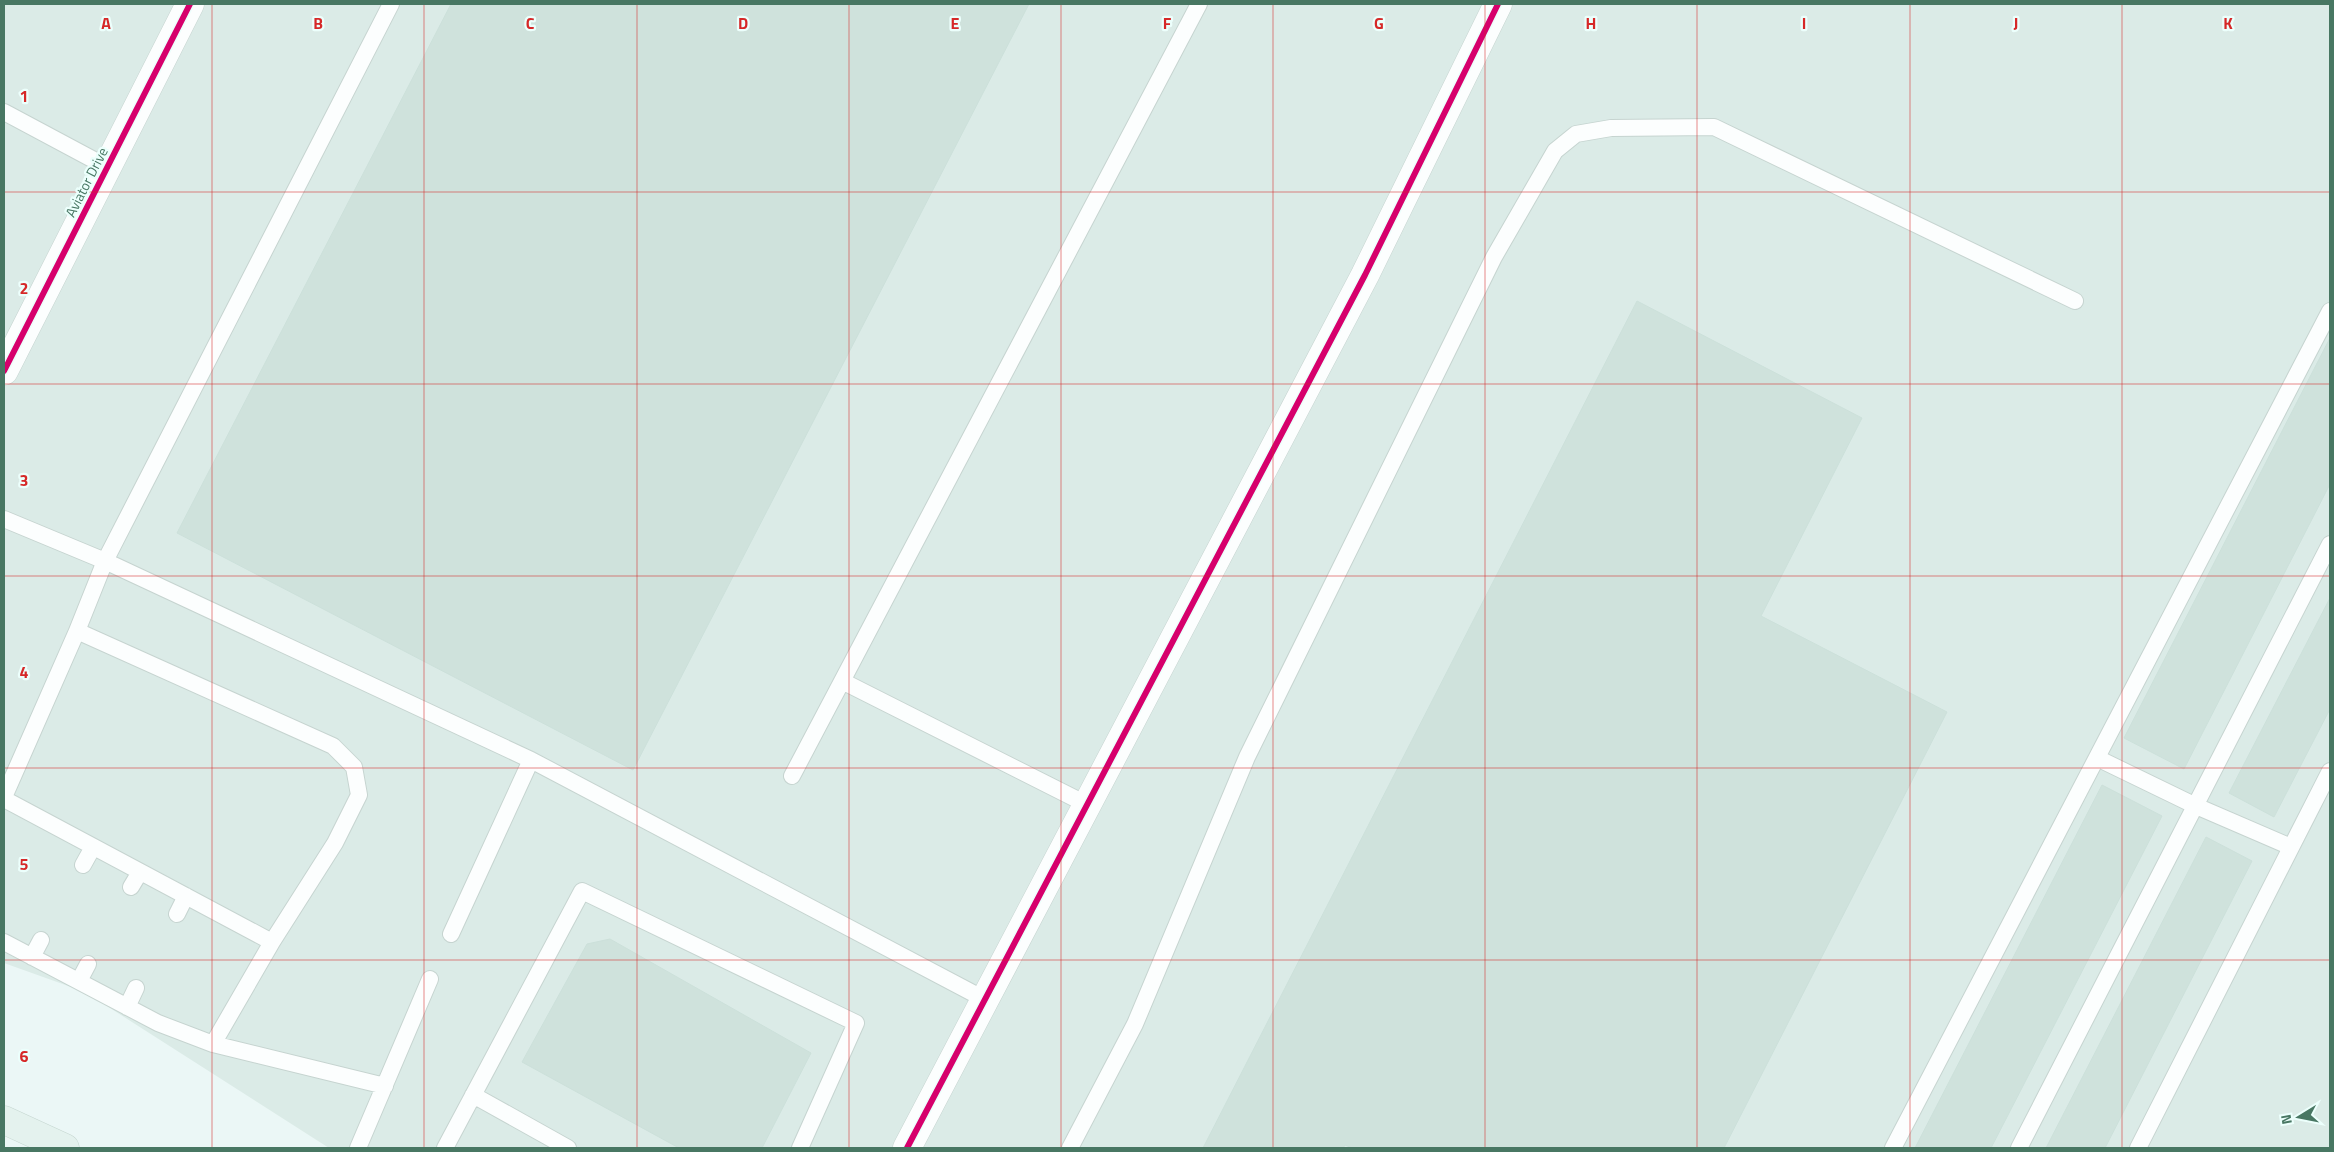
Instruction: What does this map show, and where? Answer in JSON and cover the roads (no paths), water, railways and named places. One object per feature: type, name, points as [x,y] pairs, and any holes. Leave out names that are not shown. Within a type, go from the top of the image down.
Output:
[{"type":"highway","points":[[4,1120],[65,1148]]},
{"type":"street","name":"Aviator Drive","points":[[4,371],[190,4]]},
{"type":"street","points":[[906,1148],[1365,275],[1498,4]]},
{"type":"lane","points":[[272,942],[4,798],[77,631],[105,561],[391,4]]},
{"type":"lane","points":[[792,776],[1199,4]]},
{"type":"lane","points":[[4,112],[107,167]]},
{"type":"lane","points":[[1070,1148],[1135,1024],[1247,758],[1494,257],[1555,150],[1576,134],[1612,128],[1714,127],[2076,301]]},
{"type":"lane","points":[[1893,1148],[2330,311]]},
{"type":"lane","points":[[4,519],[105,561],[531,760],[984,999]]},
{"type":"lane","points":[[2019,1148],[2330,544]]},
{"type":"lane","points":[[77,631],[334,746],[354,767],[358,794],[335,843],[272,942],[212,1044]]},
{"type":"lane","points":[[842,681],[1086,804]]},
{"type":"lane","points":[[2097,758],[2196,806],[2292,847]]},
{"type":"lane","points":[[450,934],[531,760]]},
{"type":"lane","points":[[2138,1148],[2330,771]]},
{"type":"lane","points":[[83,865],[93,847]]},
{"type":"lane","points":[[131,887],[140,872]]},
{"type":"lane","points":[[445,1148],[582,891],[856,1023],[800,1148]]},
{"type":"lane","points":[[176,914],[186,896]]},
{"type":"lane","points":[[32,957],[42,940]]},
{"type":"lane","points":[[4,942],[158,1023],[212,1044],[385,1086]]},
{"type":"lane","points":[[79,981],[88,964]]},
{"type":"lane","points":[[358,1148],[430,979]]},
{"type":"lane","points":[[127,1007],[136,988]]},
{"type":"lane","points":[[474,1095],[568,1148]]}]
